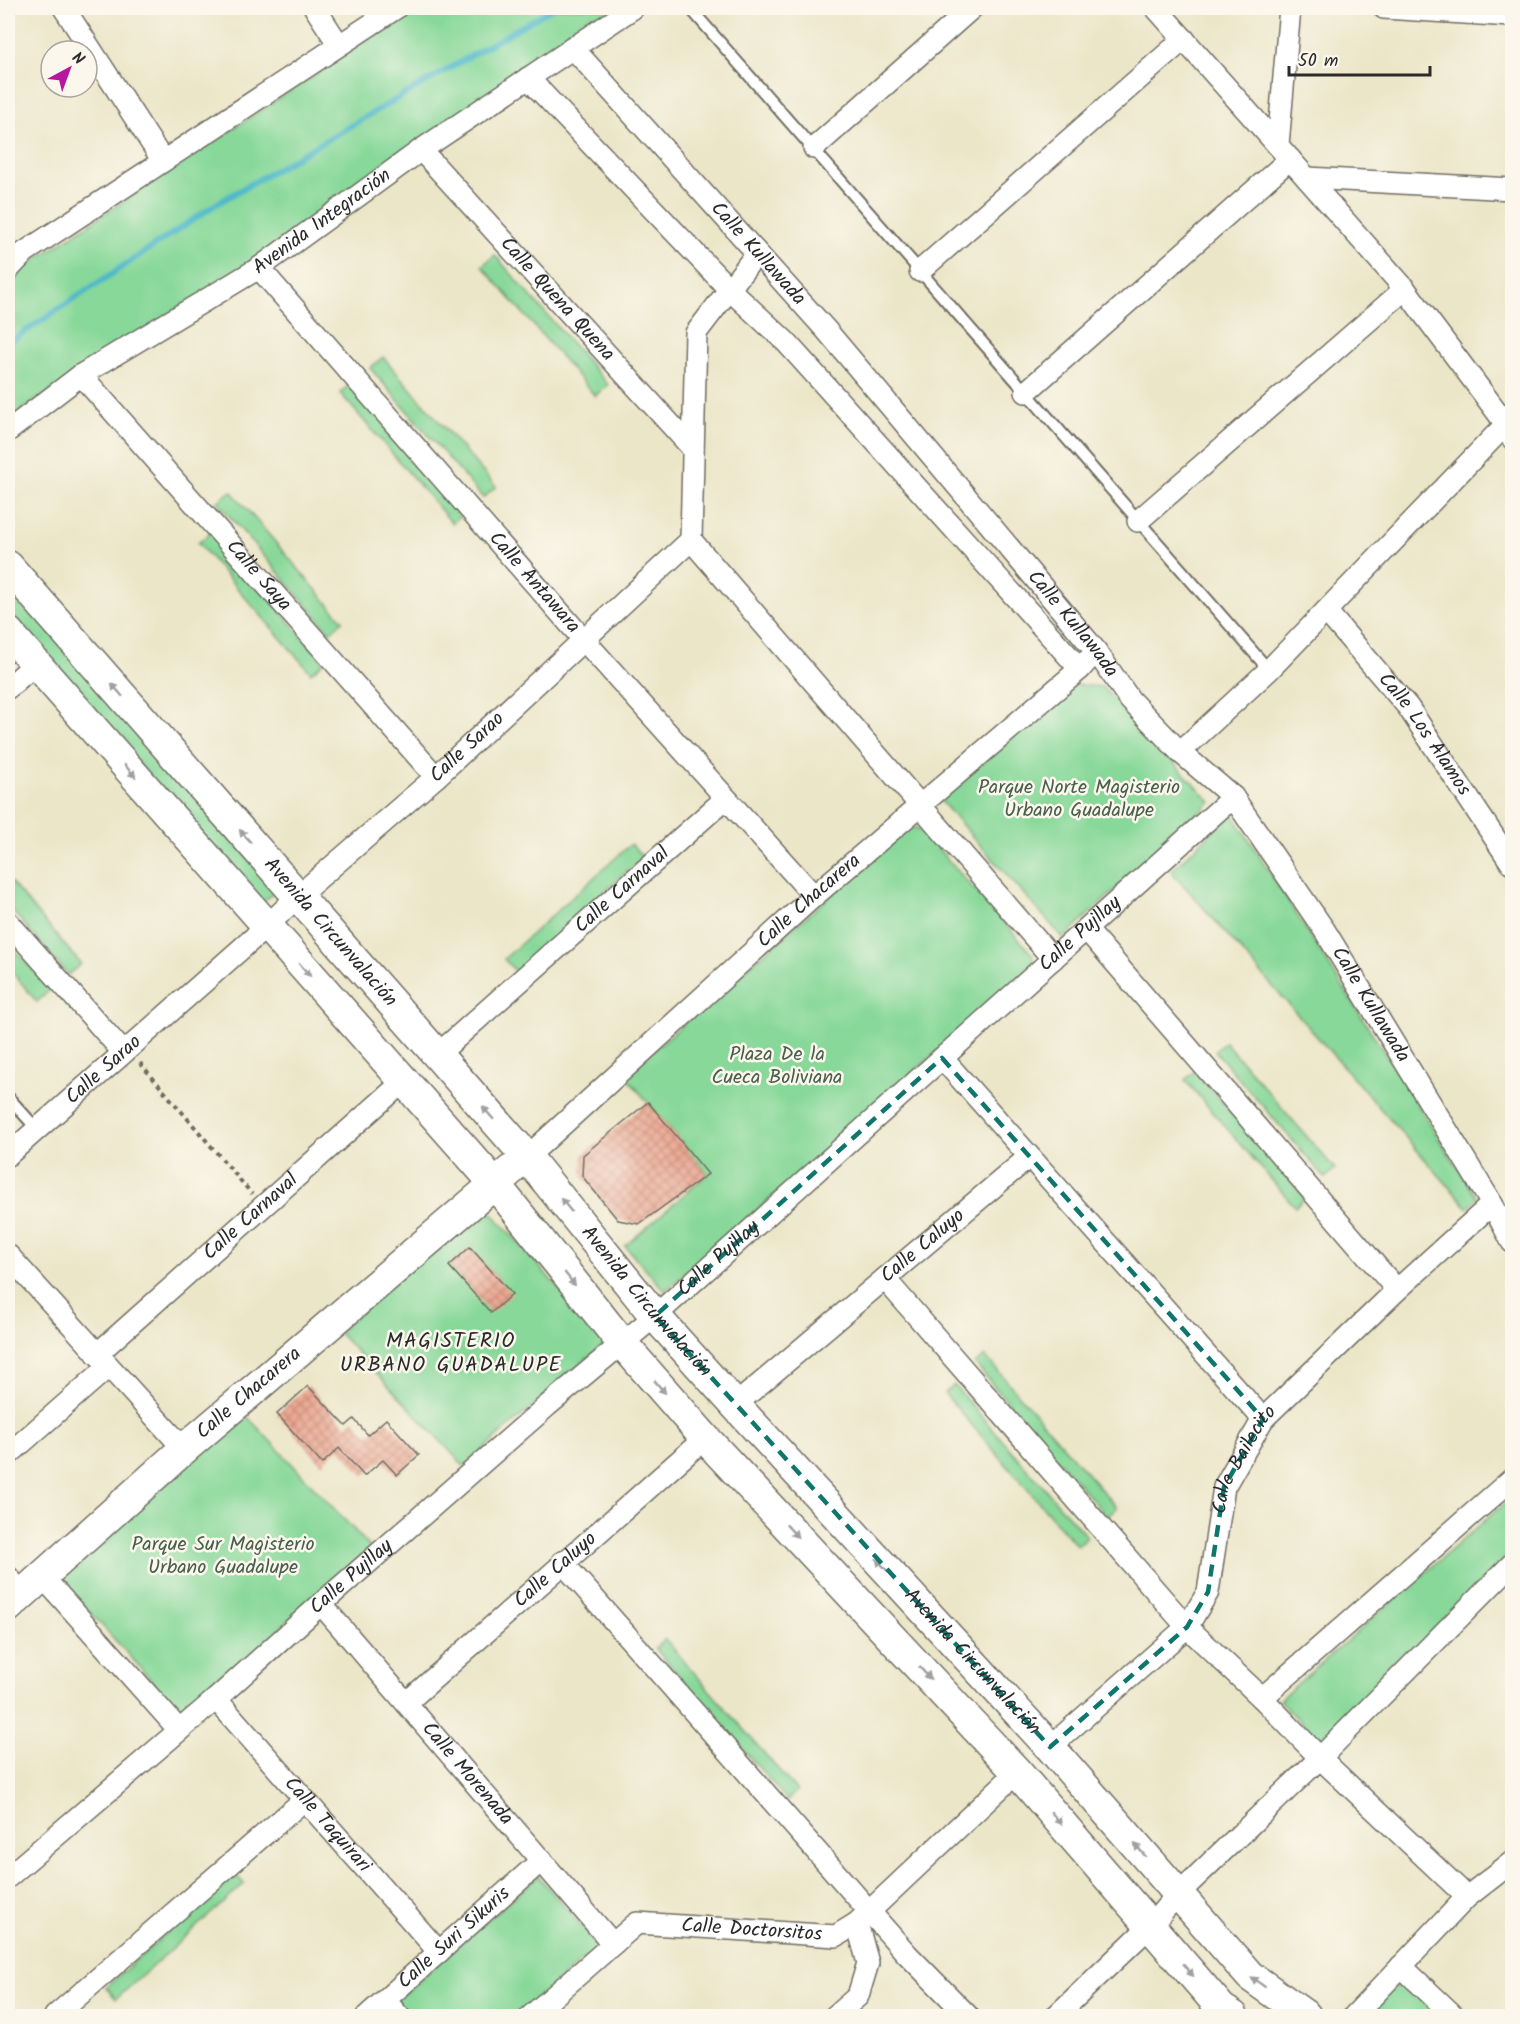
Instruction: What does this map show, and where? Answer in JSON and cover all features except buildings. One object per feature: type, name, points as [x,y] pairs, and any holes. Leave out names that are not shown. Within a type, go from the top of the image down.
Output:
[{"type":"main road","name":"Avenida Circunvalación","points":[[8,566],[527,1157],[656,1316],[735,1406],[1050,1747],[1250,1976],[1306,2016]]},
{"type":"main road","points":[[8,632],[495,1184],[622,1343],[705,1438],[1017,1772],[1222,2009],[1233,2016]]},
{"type":"main road","name":"Calle Chacarera","points":[[20,1588],[527,1157]]},
{"type":"street","points":[[64,8],[163,161]]},
{"type":"street","points":[[315,8],[339,45]]},
{"type":"street","points":[[8,270],[25,252],[396,8]]},
{"type":"street","name":"Avenida Integración","points":[[8,430],[81,375],[259,268],[421,150],[633,8]]},
{"type":"street","points":[[814,148],[972,8]]},
{"type":"street","points":[[1156,8],[1405,289],[1510,427],[1269,670],[1180,752]]},
{"type":"street","points":[[1026,392],[1284,152],[1290,8]]},
{"type":"street","points":[[1384,8],[1512,16]]},
{"type":"street","points":[[920,271],[1184,39]]},
{"type":"street","name":"Calle Kullawada","points":[[572,47],[827,331],[1096,651],[1130,700],[1180,752],[1233,797],[1325,931],[1492,1204],[1512,1242]]},
{"type":"street","points":[[528,78],[729,289],[786,342],[1080,669]]},
{"type":"street","name":"Calle Quena Quena","points":[[421,150],[693,449]]},
{"type":"street","points":[[1307,178],[1512,189]]},
{"type":"street","points":[[757,252],[696,333],[691,540],[1053,959]]},
{"type":"street","name":"Calle Antawara","points":[[259,268],[583,639],[814,896]]},
{"type":"street","points":[[1138,520],[1405,289]]},
{"type":"street","name":"Calle Saya","points":[[81,375],[436,777]]},
{"type":"street","name":"Calle Sarao","points":[[8,1155],[298,896],[436,777],[691,540]]},
{"type":"street","name":"Calle Los Alamos","points":[[1326,611],[1408,707],[1512,864]]},
{"type":"street","name":"Calle Chacarera","points":[[527,1157],[814,896],[1080,669],[1096,651]]},
{"type":"street","points":[[8,688],[35,664]]},
{"type":"street","name":"Calle Pujllay","points":[[8,1878],[216,1699],[321,1604],[656,1316],[1233,797]]},
{"type":"street","name":"Calle Carnaval","points":[[437,1055],[725,799]]},
{"type":"street","points":[[8,922],[126,1050]]},
{"type":"street","points":[[1087,930],[1397,1290]]},
{"type":"street","points":[[942,1058],[1263,1419]]},
{"type":"street","name":"Calle Carnaval","points":[[8,1455],[102,1360],[263,1206],[404,1082]]},
{"type":"street","name":"Calle Caluyo","points":[[735,1406],[1029,1156]]},
{"type":"street","name":"Calle Bailecito","points":[[1050,1747],[1187,1627],[1208,1592],[1224,1487],[1263,1419],[1397,1290],[1492,1204]]},
{"type":"street","points":[[8,1255],[184,1449]]},
{"type":"street","points":[[885,1279],[1187,1627],[1262,1698],[1320,1758],[1467,1897]]},
{"type":"street","name":"Calle Caluyo","points":[[406,1703],[562,1562],[705,1438]]},
{"type":"street","points":[[1262,1698],[1512,1479]]},
{"type":"street","points":[[562,1562],[863,1916],[907,1954],[968,2016]]},
{"type":"street","points":[[1056,2016],[1150,1926],[1178,1894],[1320,1758],[1512,1564]]},
{"type":"street","points":[[20,1588],[179,1730]]},
{"type":"street","name":"Calle Morenada","points":[[321,1604],[613,1944]]},
{"type":"street","name":"Calle Taquirari","points":[[216,1699],[439,1952]]},
{"type":"street","name":"Calle Doctorsitos","points":[[531,2016],[637,1923],[836,1936],[863,1916],[1017,1772]]},
{"type":"street","points":[[55,2016],[304,1800]]},
{"type":"street","name":"Calle Suri Sikuris","points":[[367,2016],[392,2009],[439,1952],[542,1860]]},
{"type":"street","points":[[1354,2016],[1467,1897],[1512,1862]]},
{"type":"street","points":[[835,2016],[858,1996],[868,1963],[863,1916]]},
{"type":"street","points":[[1401,1966],[1454,2016]]},
{"type":"lane","points":[[690,8],[1269,670]]},
{"type":"lane","points":[[8,1097],[37,1129]]},
{"type":"path","points":[[126,1050],[263,1206]]},
{"type":"highlighted area","points":[[942,1058],[1263,1419],[1224,1487],[1208,1592],[1187,1627],[1050,1747],[655,1316]]},
{"type":"green space","points":[[415,8],[620,8],[247,265],[8,419],[8,281],[14,274]]},
{"type":"green space","points":[[495,255],[608,385],[595,396],[482,266]]},
{"type":"green space","points":[[383,357],[496,487],[483,498],[370,368]]},
{"type":"green space","points":[[353,381],[466,511],[452,523],[340,393]]},
{"type":"green space","points":[[231,491],[343,621],[330,632],[217,502]]},
{"type":"green space","points":[[212,532],[324,662],[311,673],[198,543]]},
{"type":"green space","points":[[8,582],[279,888],[261,904],[8,614]]},
{"type":"green space","name":"Parque Norte Magisterio Urbano Guadalupe","points":[[1070,684],[1102,687],[1211,802],[1063,938],[940,800]]},
{"type":"green space","points":[[1232,813],[1477,1198],[1468,1208],[1171,871]]},
{"type":"green space","name":"Plaza De la Cueca Boliviana","points":[[910,826],[921,830],[1033,955],[1032,968],[665,1291],[625,1246],[708,1174],[625,1075]]},
{"type":"green space","points":[[631,844],[643,857],[516,972],[504,959]]},
{"type":"green space","points":[[8,879],[81,964],[68,975],[8,906]]},
{"type":"green space","points":[[8,941],[50,990],[37,1002],[8,967]]},
{"type":"green space","points":[[1225,1042],[1335,1169],[1325,1178],[1215,1051]]},
{"type":"green space","points":[[1195,1071],[1305,1198],[1295,1207],[1185,1080]]},
{"type":"green space","points":[[484,1204],[606,1342],[464,1466],[338,1332]]},
{"type":"green space","points":[[985,1356],[1117,1508],[1107,1517],[975,1364]]},
{"type":"green space","points":[[954,1385],[1087,1537],[1077,1546],[944,1393]]},
{"type":"green space","name":"Parque Sur Magisterio Urbano Guadalupe","points":[[245,1414],[371,1548],[182,1714],[59,1578]]},
{"type":"green space","points":[[1512,1497],[1512,1551],[1322,1743],[1279,1700]]},
{"type":"green space","points":[[665,1639],[797,1791],[787,1800],[655,1648]]},
{"type":"green space","points":[[234,1873],[244,1884],[116,1999],[106,1987]]},
{"type":"green space","points":[[538,1876],[599,1946],[518,2016],[406,2016],[394,2002]]},
{"type":"green space","points":[[1403,1979],[1444,2016],[1365,2016]]},
{"type":"waterway","points":[[8,343],[218,203],[553,8]]},
{"type":"district","name":"MAGISTERIO URBANO GUADALUPE","points":[[451,1353]]}]
